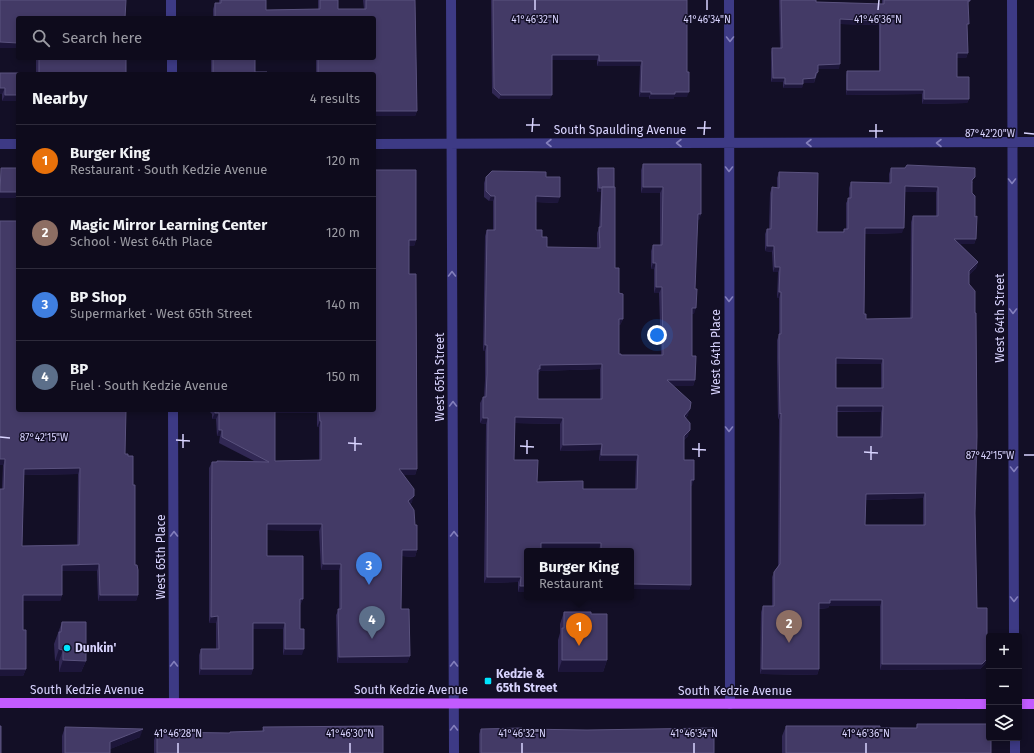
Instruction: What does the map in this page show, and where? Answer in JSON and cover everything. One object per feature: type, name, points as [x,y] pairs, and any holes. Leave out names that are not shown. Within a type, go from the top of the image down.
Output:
[{"type":"main road","name":"South Kedzie Avenue","points":[[0,702],[986,704]]},
{"type":"main road","points":[[1022,704],[1034,704]]},
{"type":"street","points":[[171,0],[171,16]]},
{"type":"street","name":"West 65th Street","points":[[452,0],[454,753]]},
{"type":"street","name":"West 64th Place","points":[[729,0],[730,704]]},
{"type":"street","name":"West 64th Street","points":[[1012,0],[1014,633]]},
{"type":"street","points":[[172,60],[172,72]]},
{"type":"street","name":"South Spaulding Avenue","points":[[376,144],[1034,142]]},
{"type":"street","points":[[0,144],[16,144]]},
{"type":"street","name":"West 65th Place","points":[[173,412],[174,703]]},
{"type":"street","points":[[1015,741],[1015,753]]},
{"type":"building","points":[[0,0],[126,0],[125,16],[16,16],[16,43],[0,42]]},
{"type":"building","points":[[221,0],[266,0],[266,10],[320,9],[320,0],[338,0],[338,9],[366,9],[366,0],[415,0],[417,111],[376,111],[376,72],[318,72],[318,60],[376,60],[376,16],[215,16],[215,3],[221,3]]},
{"type":"building","points":[[493,0],[687,0],[687,72],[689,72],[689,92],[675,92],[675,94],[651,94],[651,92],[641,92],[642,61],[599,61],[599,55],[552,55],[552,95],[501,95],[494,88]]},
{"type":"building","points":[[781,0],[816,0],[816,2],[884,4],[884,0],[970,0],[968,1],[969,24],[967,24],[968,53],[957,53],[957,77],[969,77],[969,99],[924,99],[924,90],[847,90],[847,71],[880,71],[880,21],[840,19],[840,64],[818,65],[818,72],[816,73],[815,78],[803,79],[803,84],[785,84],[785,78],[773,78],[772,48],[782,48]]},
{"type":"building","points":[[39,60],[126,60],[126,72],[39,72]]},
{"type":"building","points":[[213,60],[255,60],[255,72],[213,72]]},
{"type":"building","points":[[0,73],[16,73],[16,95],[5,95],[5,88],[0,88]]},
{"type":"building","points":[[643,164],[701,164],[701,214],[698,214],[695,289],[697,289],[696,308],[692,308],[692,356],[696,356],[695,380],[667,380],[691,402],[690,409],[684,416],[690,423],[690,430],[684,436],[684,460],[694,460],[694,480],[691,480],[691,585],[634,584],[634,548],[601,548],[601,543],[541,543],[541,548],[524,548],[524,586],[520,586],[521,577],[487,577],[488,418],[483,418],[483,397],[486,397],[487,374],[487,345],[485,345],[487,230],[495,230],[495,196],[491,196],[486,191],[486,177],[492,171],[546,172],[546,177],[560,177],[560,197],[536,196],[536,230],[542,230],[542,237],[547,237],[547,247],[600,248],[599,227],[601,227],[602,187],[615,187],[615,268],[619,268],[619,293],[623,294],[623,319],[619,319],[619,354],[621,355],[663,355],[662,287],[656,287],[656,263],[653,263],[653,245],[662,245],[663,187],[643,187]],"holes":[[[602,364],[602,399],[538,399],[538,369],[540,369],[540,365]],[[515,417],[563,418],[563,445],[602,444],[601,455],[638,455],[637,489],[583,489],[583,481],[537,482],[538,460],[514,460]]]},
{"type":"building","points":[[907,165],[975,168],[975,177],[972,180],[972,193],[975,196],[975,217],[977,216],[976,239],[954,239],[978,262],[969,271],[969,284],[975,291],[976,313],[977,436],[975,513],[977,608],[987,608],[986,660],[982,664],[882,664],[882,600],[830,600],[830,603],[819,603],[819,669],[762,669],[763,606],[774,606],[774,572],[780,564],[781,413],[780,414],[779,334],[781,334],[781,292],[779,292],[780,267],[775,267],[774,246],[767,246],[767,229],[771,229],[772,187],[779,188],[779,172],[818,173],[817,232],[844,232],[844,229],[848,229],[848,198],[851,198],[851,182],[891,183],[891,168],[905,168]],"holes":[[[905,186],[938,187],[938,216],[913,216],[912,318],[866,319],[866,314],[864,314],[865,228],[904,228]],[[836,358],[883,359],[883,388],[836,388]],[[837,406],[883,406],[882,437],[837,437]],[[925,493],[925,525],[865,525],[866,494]]]},
{"type":"building","points":[[1,168],[16,168],[16,192],[0,192]]},
{"type":"building","points":[[598,168],[614,168],[614,187],[599,188]]},
{"type":"building","points":[[376,170],[416,170],[416,240],[409,240],[409,274],[416,274],[417,469],[399,469],[414,489],[414,496],[408,501],[414,510],[415,525],[417,525],[417,550],[402,550],[401,609],[409,609],[410,656],[339,657],[338,609],[341,609],[341,564],[323,564],[322,524],[267,524],[267,556],[303,556],[303,599],[300,599],[300,629],[304,629],[304,649],[285,649],[285,623],[253,623],[253,669],[201,669],[201,649],[219,649],[218,616],[211,617],[212,462],[269,462],[222,437],[222,430],[219,430],[219,413],[215,412],[275,412],[275,461],[321,460],[319,412],[376,412]]},
{"type":"building","points":[[0,221],[16,221],[16,412],[126,412],[125,454],[128,454],[128,456],[133,456],[133,485],[135,485],[135,565],[137,565],[138,570],[138,595],[100,595],[99,564],[62,565],[62,595],[23,595],[23,630],[26,630],[26,669],[0,669],[0,489],[4,489],[5,459],[0,459]],"holes":[[[80,468],[79,545],[22,546],[24,469]]]},
{"type":"building","points":[[564,612],[591,612],[591,614],[607,614],[607,660],[562,660],[562,628],[564,628]]},
{"type":"building","points":[[62,622],[86,622],[86,661],[63,660],[63,650],[59,649],[59,632],[61,632]]},
{"type":"building","points":[[917,724],[986,724],[986,741],[991,741],[991,753],[786,753],[786,726],[880,726],[880,728],[917,728]]},
{"type":"building","points":[[1,726],[1,753],[0,753]]},
{"type":"building","points":[[383,726],[383,753],[157,753],[157,732],[230,733],[264,731],[263,727]]},
{"type":"building","points":[[65,727],[143,729],[110,742],[110,753],[65,753]]},
{"type":"building","points":[[522,728],[587,730],[714,728],[714,753],[481,753],[481,729]]},
{"type":"place","name":"BP Shop","points":[[369,585]]},
{"type":"place","name":"BP","points":[[372,639]]},
{"type":"place","name":"Magic Mirror Learning Center","points":[[789,643]]},
{"type":"place","name":"Burger King","points":[[579,646]]},
{"type":"place","name":"Dunkin'","points":[[67,648]]},
{"type":"place","name":"Kedzie & 65th Street","points":[[488,681]]}]
